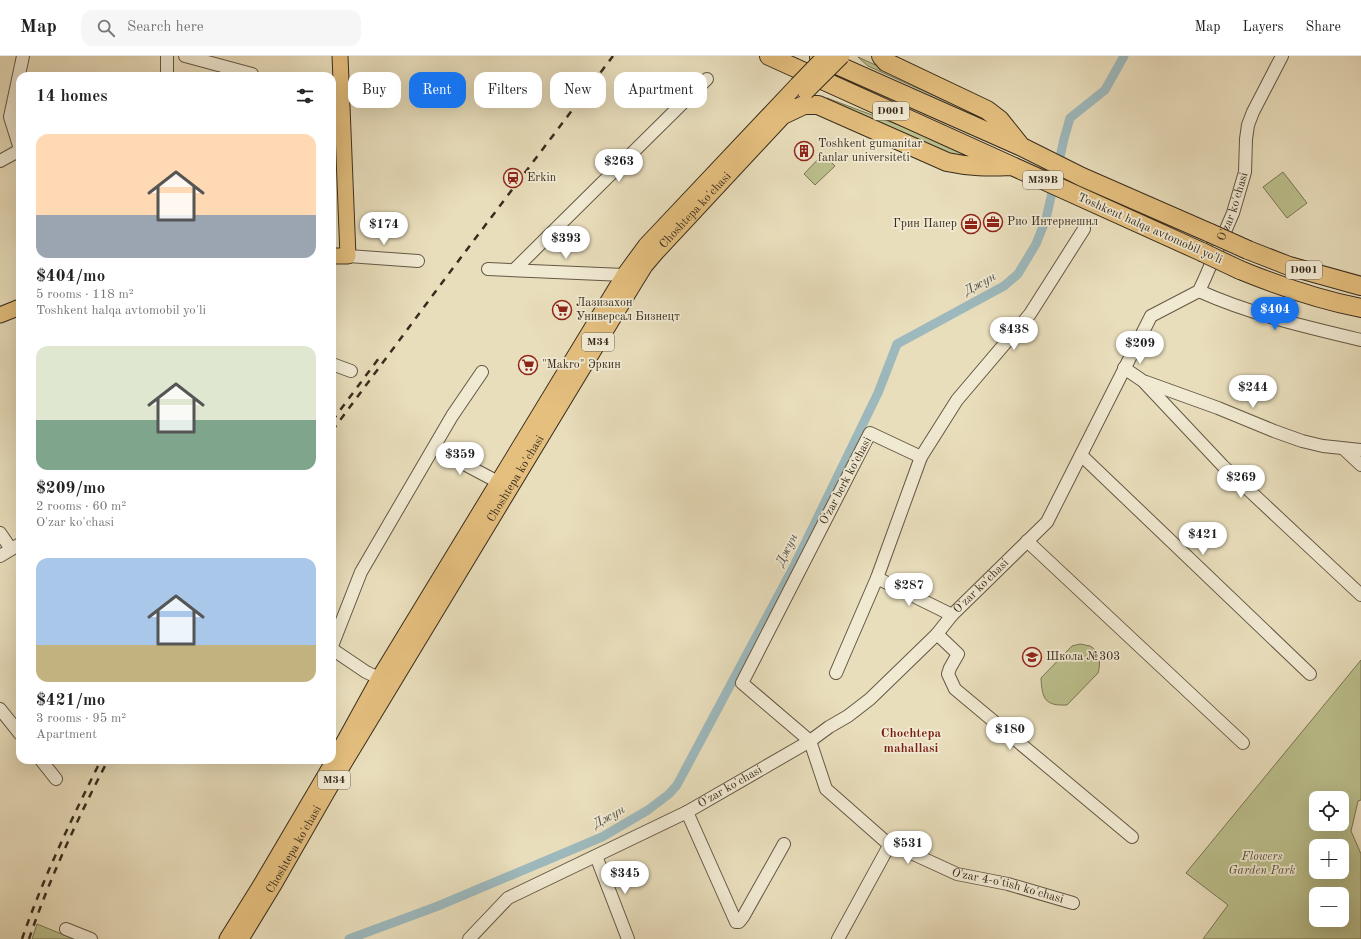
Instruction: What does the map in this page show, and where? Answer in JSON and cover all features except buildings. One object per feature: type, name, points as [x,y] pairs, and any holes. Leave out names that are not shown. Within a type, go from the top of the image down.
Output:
[{"type":"highway","name":"Toshkent halqa avtomobil yo'li","points":[[769,56],[1240,270],[1289,289],[1329,301],[1361,308]]},
{"type":"highway","name":"Toshkent halqa avtomobil yo'li","points":[[816,56],[1022,147],[1082,177],[1248,250],[1289,266],[1361,286]]},
{"type":"highway","points":[[880,58],[987,110],[1000,120],[1022,147]]},
{"type":"highway","points":[[785,114],[804,105],[818,105],[947,162],[980,168],[1013,166]]},
{"type":"main road","points":[[336,256],[348,256],[340,56]]},
{"type":"main road","name":"Choshtepa ko'chasi","points":[[241,939],[276,883],[337,775],[498,482],[630,278],[656,253],[785,114],[825,56]]},
{"type":"main road","name":"Choshtepa ko'chasi","points":[[336,756],[379,678],[423,619],[630,278],[646,245],[802,88],[842,56]]},
{"type":"main road","points":[[0,315],[16,309]]},
{"type":"main road","name":"Choshtepa ko'chasi","points":[[227,939],[332,764]]},
{"type":"street","points":[[20,72],[23,56]]},
{"type":"street","points":[[167,56],[167,72]]},
{"type":"street","points":[[185,56],[245,72]]},
{"type":"street","name":"O'zar ko'chasi","points":[[469,939],[508,898],[687,812],[810,742],[829,727],[848,716],[870,699],[937,634],[952,615],[1047,522],[1151,316],[1199,291],[1235,206],[1245,172],[1246,139],[1250,118],[1282,56]]},
{"type":"street","points":[[16,89],[10,117],[16,137]]},
{"type":"street","points":[[514,270],[678,108]]},
{"type":"street","points":[[0,161],[16,152]]},
{"type":"street","points":[[836,673],[877,578],[921,457],[957,400],[1030,314],[1084,230]]},
{"type":"street","points":[[348,256],[418,261]]},
{"type":"street","points":[[488,268],[630,278]]},
{"type":"street","points":[[1199,291],[1218,300],[1275,318],[1361,340]]},
{"type":"street","points":[[336,366],[351,372]]},
{"type":"street","points":[[1124,368],[1144,381],[1302,441],[1345,450],[1361,450]]},
{"type":"street","points":[[336,637],[361,572],[452,416],[482,372]]},
{"type":"street","points":[[1144,381],[1223,466],[1361,595]]},
{"type":"street","name":"Oʻzar berk koʻchasi","points":[[810,742],[742,683],[870,433],[921,457]]},
{"type":"street","points":[[434,448],[498,482]]},
{"type":"street","points":[[1345,450],[1361,466]]},
{"type":"street","points":[[1081,455],[1310,674]]},
{"type":"street","points":[[0,533],[16,546],[0,556]]},
{"type":"street","points":[[1027,542],[1243,743]]},
{"type":"street","points":[[877,578],[952,615]]},
{"type":"street","points":[[937,634],[958,654],[948,674],[955,689],[1132,837]]},
{"type":"street","points":[[336,650],[366,672],[379,678]]},
{"type":"street","points":[[0,709],[16,729]]},
{"type":"street","name":"O'zar 4-o'tish ko'chasi","points":[[810,742],[826,789],[885,841],[957,874],[1008,884],[1073,903]]},
{"type":"street","points":[[44,764],[56,779]]},
{"type":"street","points":[[687,812],[736,922],[743,917],[784,844]]},
{"type":"street","points":[[838,939],[890,844]]},
{"type":"street","points":[[596,856],[628,939]]},
{"type":"street","points":[[66,929],[91,939]]},
{"type":"green space","points":[[858,57],[984,115],[996,124],[868,66]]},
{"type":"green space","points":[[827,98],[925,135],[980,160],[948,154],[839,106]]},
{"type":"green space","points":[[823,154],[835,166],[815,185],[804,174]]},
{"type":"green space","points":[[1283,172],[1307,203],[1287,218],[1263,187]]},
{"type":"green space","points":[[1080,644],[1090,646],[1098,654],[1098,673],[1067,705],[1049,702],[1046,700],[1042,691],[1041,678],[1072,646]]},
{"type":"green space","name":"Flowers Garden Park","points":[[1361,660],[1361,800],[1358,801],[1351,831],[1361,854],[1361,939],[1203,939],[1228,905],[1186,873]]},
{"type":"green space","points":[[37,924],[74,939],[32,939]]},
{"type":"waterway","name":"Джун","points":[[349,939],[438,906],[602,837],[648,810],[669,794],[677,785],[794,566],[878,393],[897,344],[1004,286],[1018,274],[1036,244],[1046,219],[1070,118],[1105,90],[1124,56]]},
{"type":"railway","points":[[336,426],[613,56]]},
{"type":"railway","points":[[336,416],[379,358]]},
{"type":"railway","points":[[22,939],[49,871],[99,764]]},
{"type":"railway","points":[[29,939],[65,848],[106,764]]},
{"type":"place","name":"Toshkent gumanitar fanlar universiteti","points":[[804,151]]},
{"type":"place","name":"Erkin","points":[[513,178]]},
{"type":"place","name":"Рио Интернешнл","points":[[993,222]]},
{"type":"place","name":"Грин Папер","points":[[971,224]]},
{"type":"place","name":"Лазизахон Универсал Бизнецт","points":[[562,310]]},
{"type":"place","name":"\"Makro\" Эркин","points":[[528,365]]},
{"type":"place","name":"Школа №303","points":[[1032,657]]},
{"type":"district","name":"Chochtepa mahallasi","points":[[911,740]]}]
